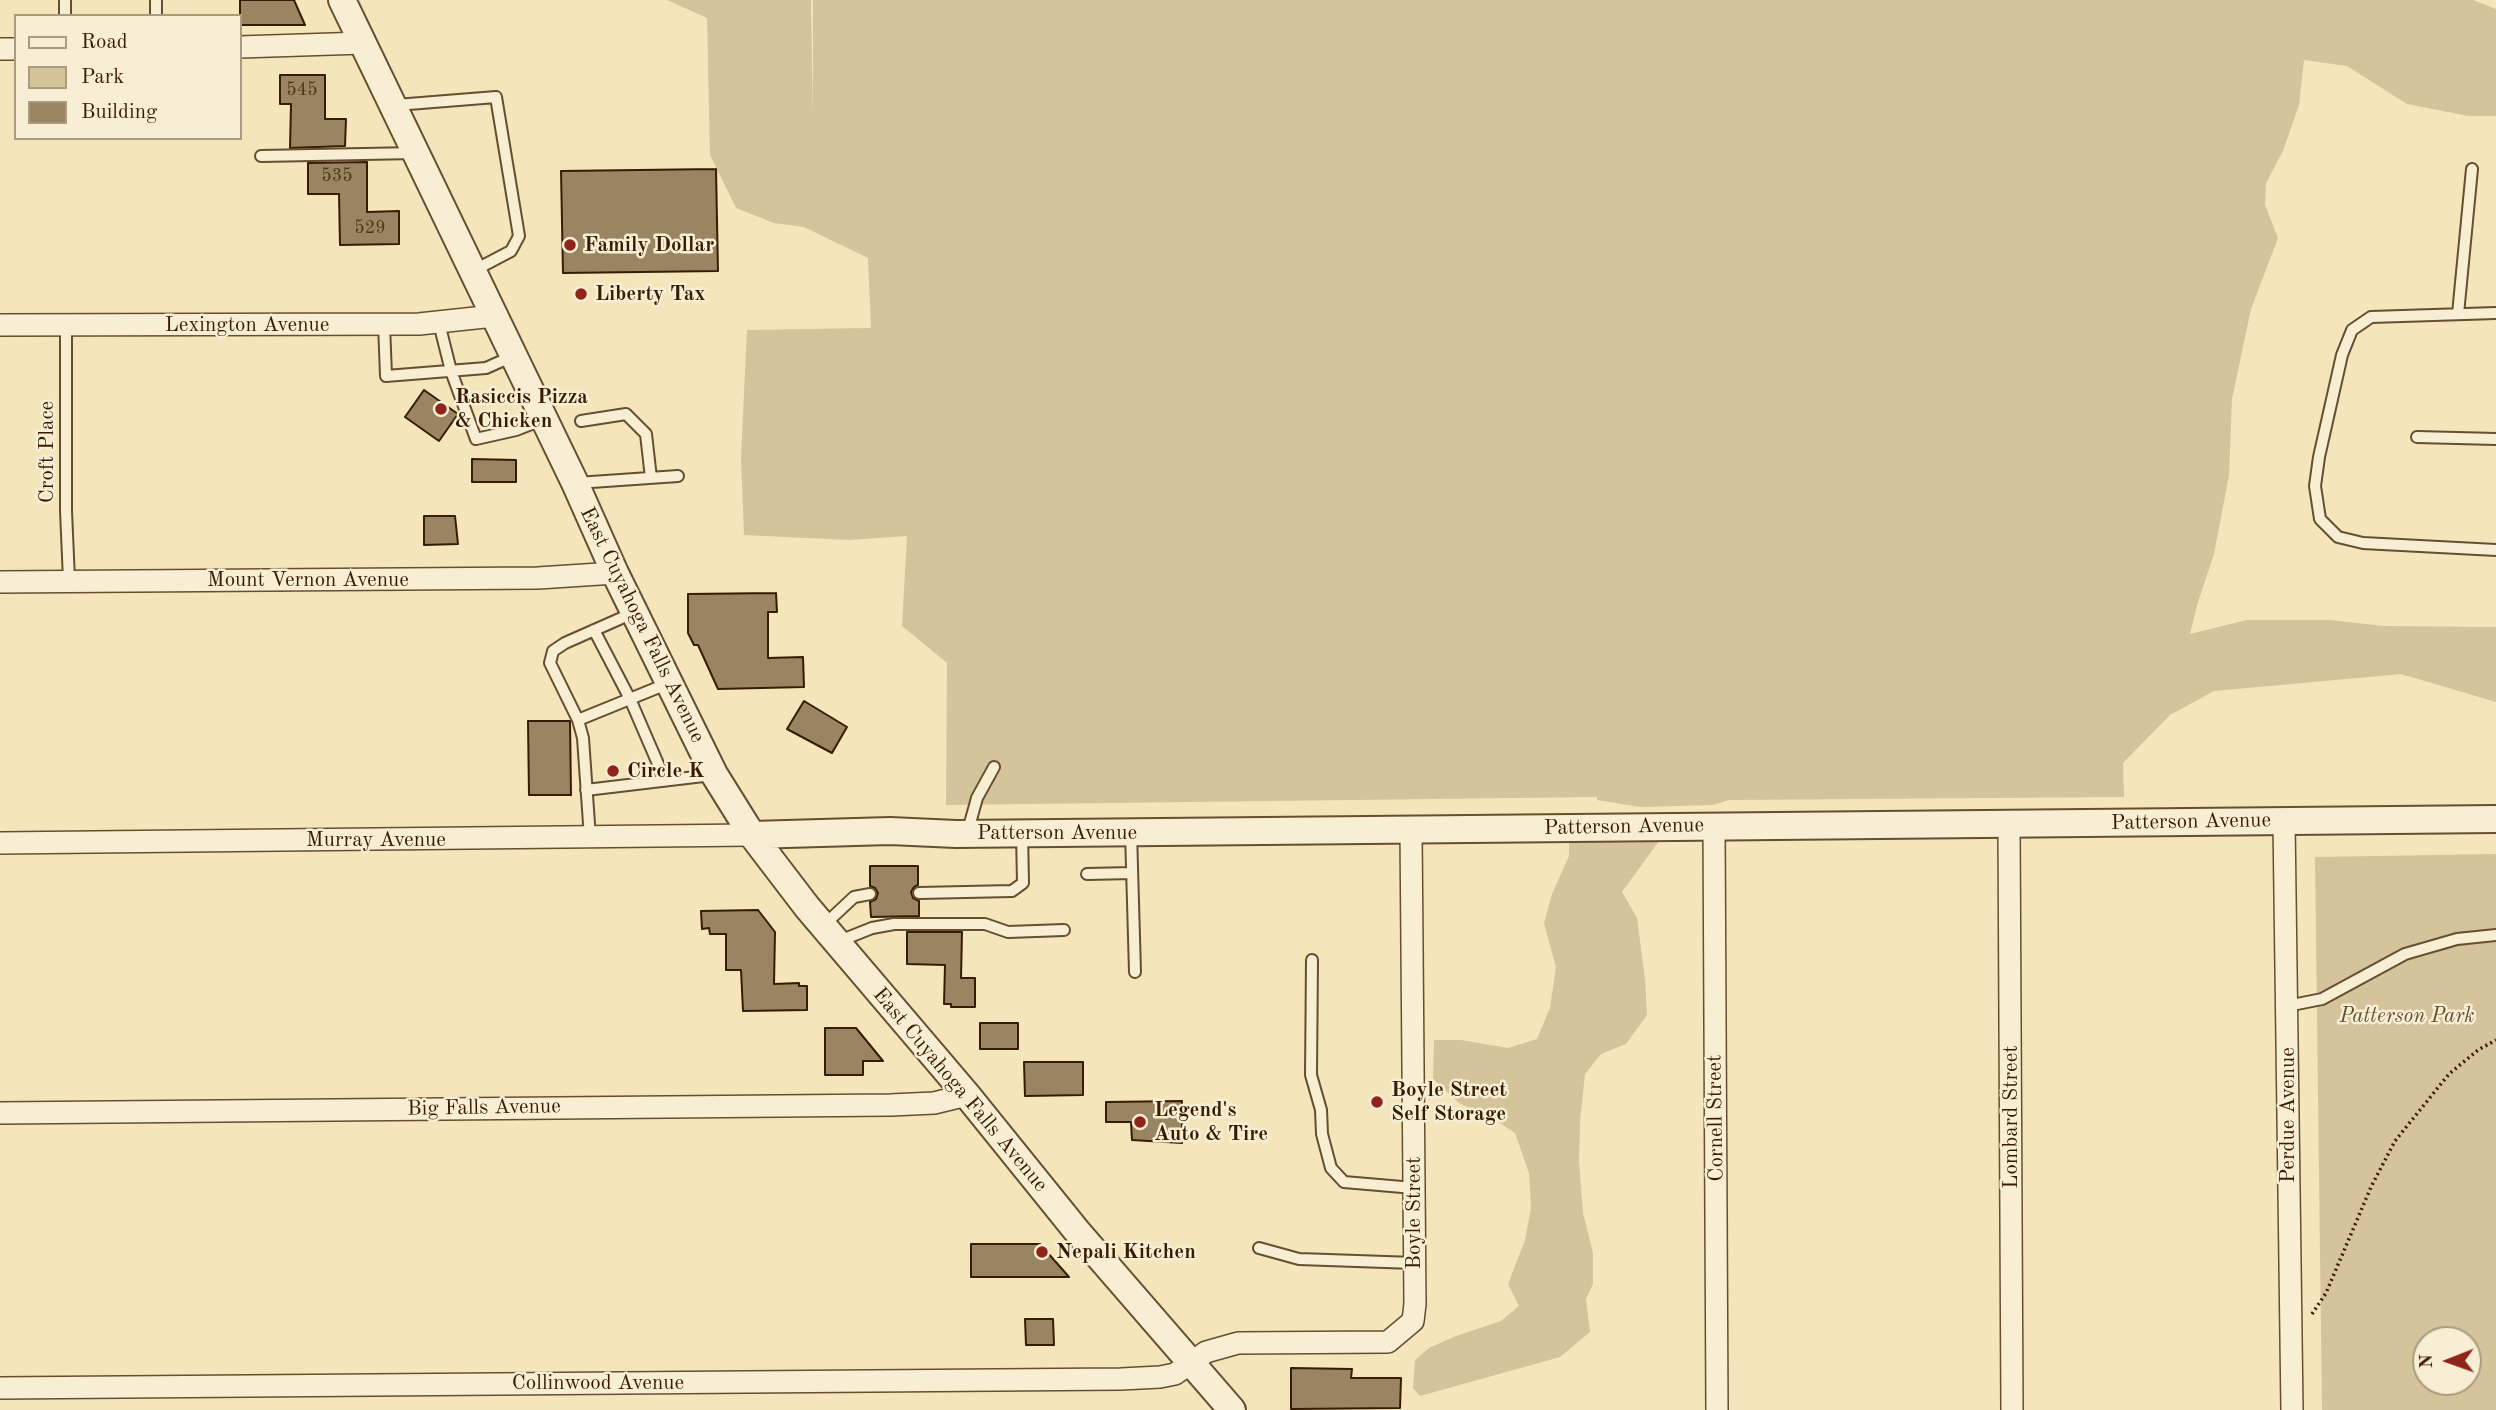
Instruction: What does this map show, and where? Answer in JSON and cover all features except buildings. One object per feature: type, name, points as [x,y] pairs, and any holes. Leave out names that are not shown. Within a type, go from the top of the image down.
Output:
[{"type":"street","name":"East Cuyahoga Falls Avenue","points":[[342,0],[669,683],[714,774],[752,835],[830,934],[967,1095],[1076,1230],[1232,1410]]},
{"type":"street","points":[[242,47],[363,43]]},
{"type":"street","name":"Lexington Avenue","points":[[0,326],[439,323],[495,316]]},
{"type":"street","name":"Mount Vernon Avenue","points":[[0,582],[510,578],[615,573]]},
{"type":"street","name":"Patterson Avenue","points":[[752,835],[890,831],[967,834],[2496,819]]},
{"type":"street","name":"Perdue Avenue","points":[[2284,821],[2292,1410]]},
{"type":"street","name":"Lombard Street","points":[[2009,824],[2012,1410]]},
{"type":"street","name":"Cornell Street","points":[[1714,825],[1717,1410]]},
{"type":"street","name":"Boyle Street","points":[[1191,1362],[1206,1352],[1238,1343],[1388,1342],[1413,1321],[1411,829]]},
{"type":"street","name":"Murray Avenue","points":[[0,843],[752,835]]},
{"type":"street","name":"Big Falls Avenue","points":[[0,1113],[891,1105],[934,1103],[967,1095]]},
{"type":"street","name":"Collinwood Avenue","points":[[0,1388],[1121,1379],[1175,1374],[1191,1362]]},
{"type":"lane","points":[[393,106],[496,97],[519,236],[511,250],[473,272]]},
{"type":"lane","points":[[261,156],[415,153]]},
{"type":"lane","points":[[2458,314],[2472,169]]},
{"type":"lane","points":[[2496,313],[2371,317],[2352,330],[2342,355],[2315,486],[2320,519],[2338,537],[2362,543],[2496,550]]},
{"type":"lane","points":[[439,323],[452,371],[476,439],[516,430],[544,419]]},
{"type":"lane","points":[[384,324],[386,376],[486,368],[513,356]]},
{"type":"lane","name":"Croft Place","points":[[66,325],[66,511],[69,580]]},
{"type":"lane","points":[[581,421],[626,414],[646,434],[651,478]]},
{"type":"lane","points":[[2417,437],[2496,439]]},
{"type":"lane","points":[[575,484],[678,476]]},
{"type":"lane","points":[[590,838],[583,738],[578,720],[550,663],[553,651],[565,643],[635,612]]},
{"type":"lane","points":[[594,630],[630,699],[665,780]]},
{"type":"lane","points":[[578,720],[669,683]]},
{"type":"lane","points":[[967,834],[977,798],[994,767]]},
{"type":"lane","points":[[586,790],[714,774]]},
{"type":"lane","points":[[1131,832],[1135,972]]},
{"type":"lane","points":[[919,893],[1012,891],[1023,883],[1022,833]]},
{"type":"lane","points":[[1087,874],[1132,873]]},
{"type":"lane","points":[[830,934],[854,897],[870,894]]},
{"type":"lane","points":[[830,934],[894,924],[985,924],[1007,932],[1064,930]]},
{"type":"lane","points":[[2287,1006],[2322,999],[2405,954],[2457,939],[2496,935]]},
{"type":"lane","points":[[1312,960],[1311,1075],[1321,1110],[1322,1134],[1331,1168],[1344,1182],[1414,1188]]},
{"type":"lane","points":[[1259,1248],[1300,1259],[1414,1263]]},
{"type":"path","points":[[2291,1321],[2311,1315],[2326,1293],[2371,1187],[2395,1142],[2449,1074],[2478,1050],[2496,1040]]},
{"type":"green space","points":[[667,0],[811,0],[813,118],[813,0],[2473,0],[2496,9],[2496,116],[2468,116],[2407,104],[2347,66],[2304,60],[2299,105],[2283,151],[2266,183],[2265,205],[2278,238],[2251,309],[2232,399],[2229,475],[2214,554],[2190,634],[2247,620],[2329,620],[2384,626],[2496,627],[2496,702],[2401,674],[2214,691],[2170,715],[2123,763],[2124,797],[1729,800],[1713,805],[1641,807],[1597,800],[1597,797],[946,805],[947,663],[902,626],[907,536],[849,540],[744,535],[741,458],[747,330],[871,328],[868,258],[804,227],[774,223],[736,208],[710,155],[707,18]]},
{"type":"green space","points":[[1667,830],[1622,892],[1637,918],[1647,1015],[1626,1044],[1601,1054],[1585,1074],[1579,1162],[1583,1213],[1593,1253],[1593,1284],[1586,1299],[1590,1332],[1560,1357],[1420,1396],[1413,1388],[1415,1360],[1429,1348],[1501,1321],[1519,1306],[1508,1284],[1525,1240],[1531,1208],[1529,1173],[1515,1133],[1459,1103],[1433,1079],[1434,1040],[1461,1040],[1508,1048],[1537,1039],[1550,1008],[1556,967],[1544,923],[1552,894],[1569,856],[1569,833]]},
{"type":"green space","name":"Patterson Park","points":[[2496,854],[2496,1410],[2322,1410],[2315,857]]},
{"type":"place","name":"Family Dollar","points":[[570,245]]},
{"type":"place","name":"Liberty Tax","points":[[581,294]]},
{"type":"place","name":"Rasiccis Pizza & Chicken","points":[[441,409]]},
{"type":"place","name":"Circle K","points":[[613,771]]},
{"type":"place","name":"Boyle Street Self Storage","points":[[1377,1102]]},
{"type":"place","name":"Legend's Auto & Tire","points":[[1140,1122]]},
{"type":"place","name":"Nepali Kitchen","points":[[1042,1252]]}]
